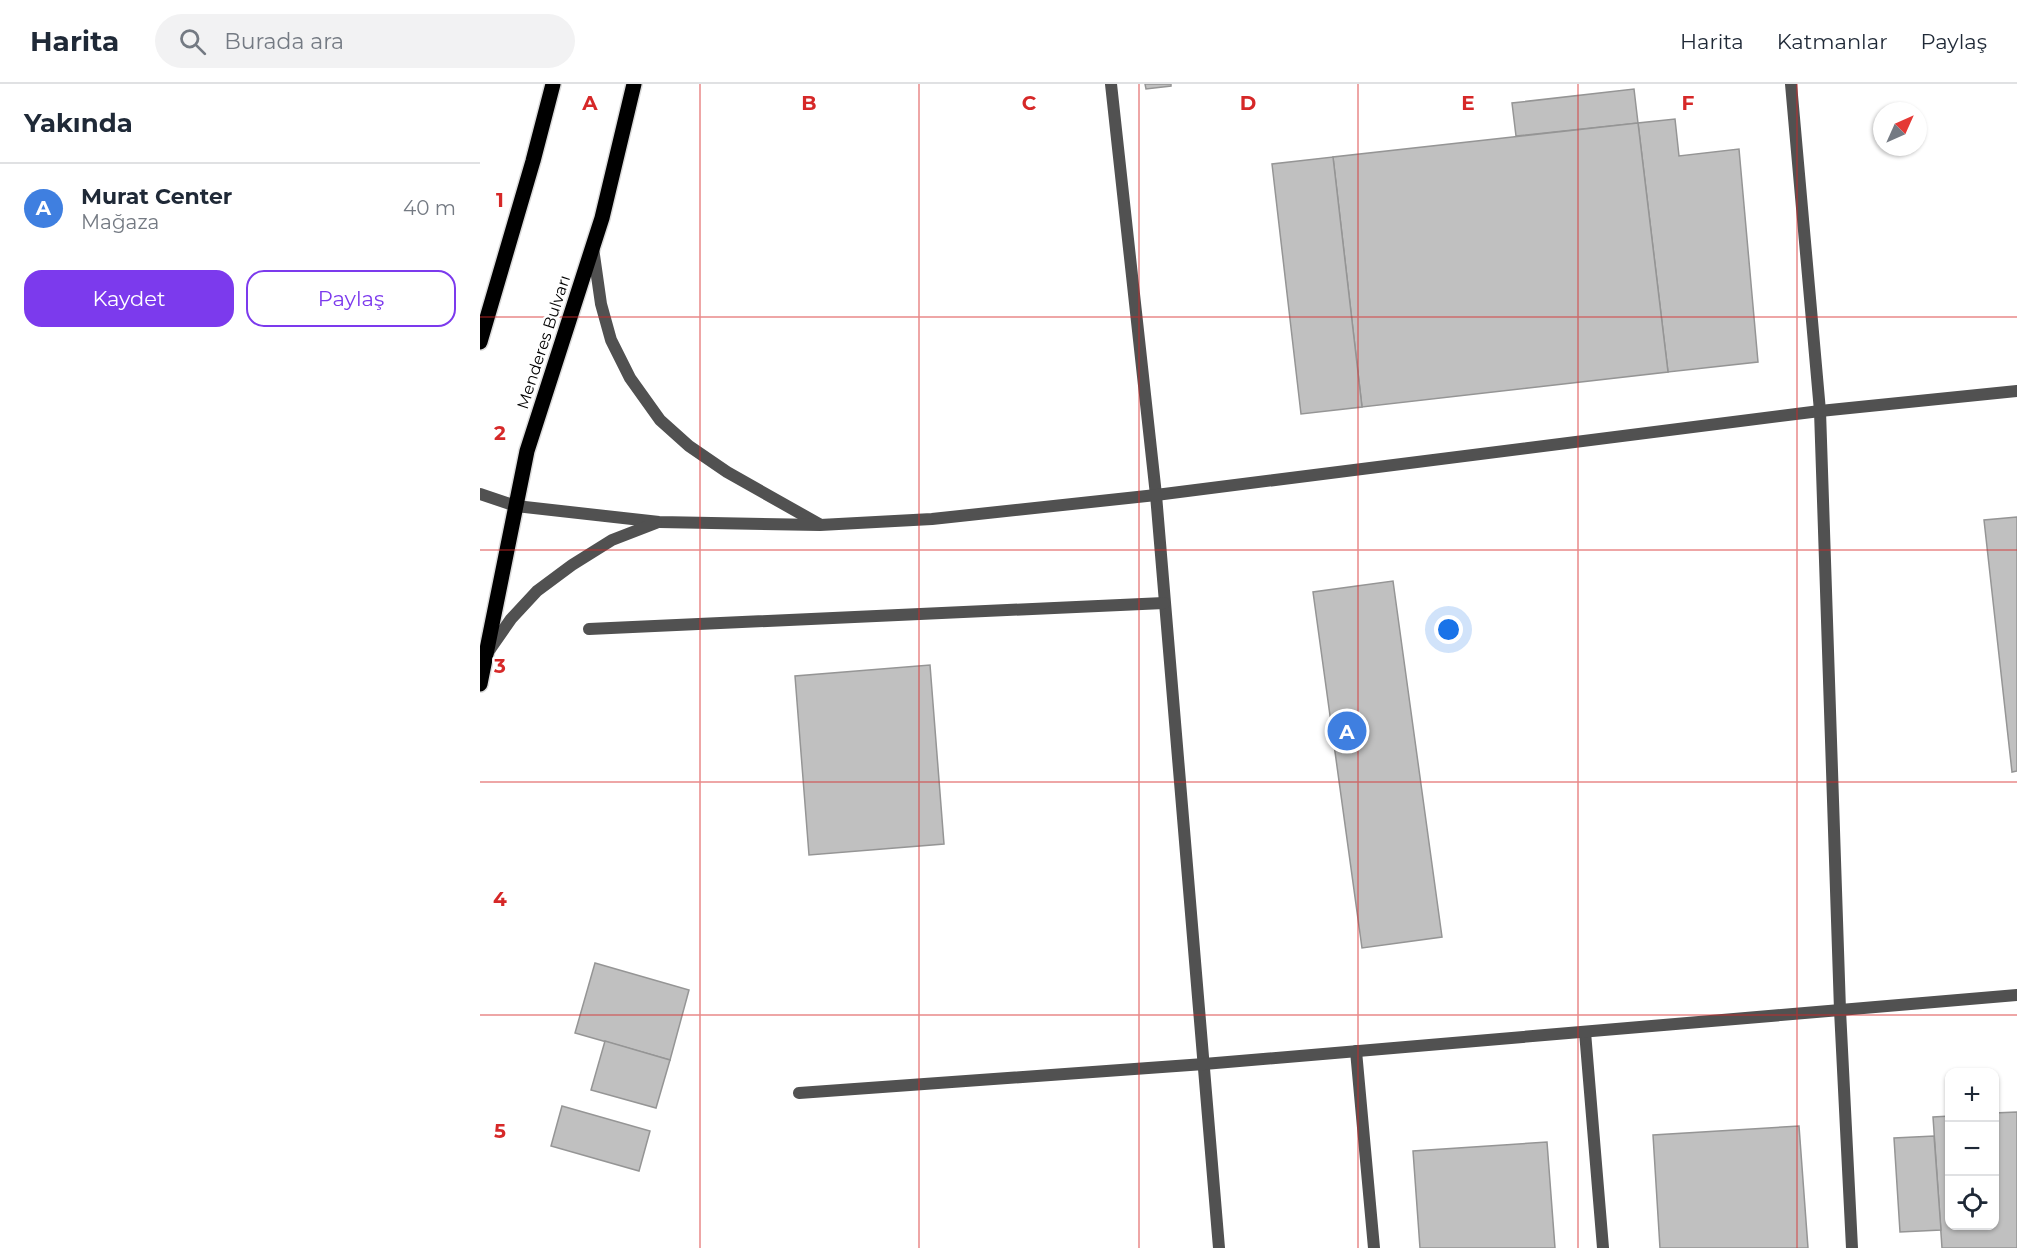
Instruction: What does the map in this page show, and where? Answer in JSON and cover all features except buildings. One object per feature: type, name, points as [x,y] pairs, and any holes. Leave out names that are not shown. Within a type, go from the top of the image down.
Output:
[{"type":"main road","points":[[480,342],[484,321],[533,161],[553,84]]},
{"type":"main road","name":"Menderes Bulvarı","points":[[480,684],[527,451],[602,218],[634,84]]},
{"type":"street","points":[[1111,84],[1156,495],[1219,1248]]},
{"type":"street","points":[[1791,84],[1820,411],[1840,1010],[1851,1248]]},
{"type":"street","points":[[593,247],[601,304],[611,340],[630,378],[660,420],[689,446],[727,472],[820,525]]},
{"type":"street","points":[[480,494],[516,506],[659,522],[820,525],[932,519],[1156,495],[1820,411],[2017,391]]},
{"type":"street","points":[[486,656],[511,619],[546,585],[572,565],[612,540],[659,522]]},
{"type":"street","points":[[589,629],[1164,603]]},
{"type":"street","points":[[799,1093],[1204,1064],[2017,995]]},
{"type":"street","points":[[1585,1032],[1603,1248]]},
{"type":"street","points":[[1356,1051],[1374,1248]]},
{"type":"place","name":"Murat Center","points":[[1347,731]]}]
